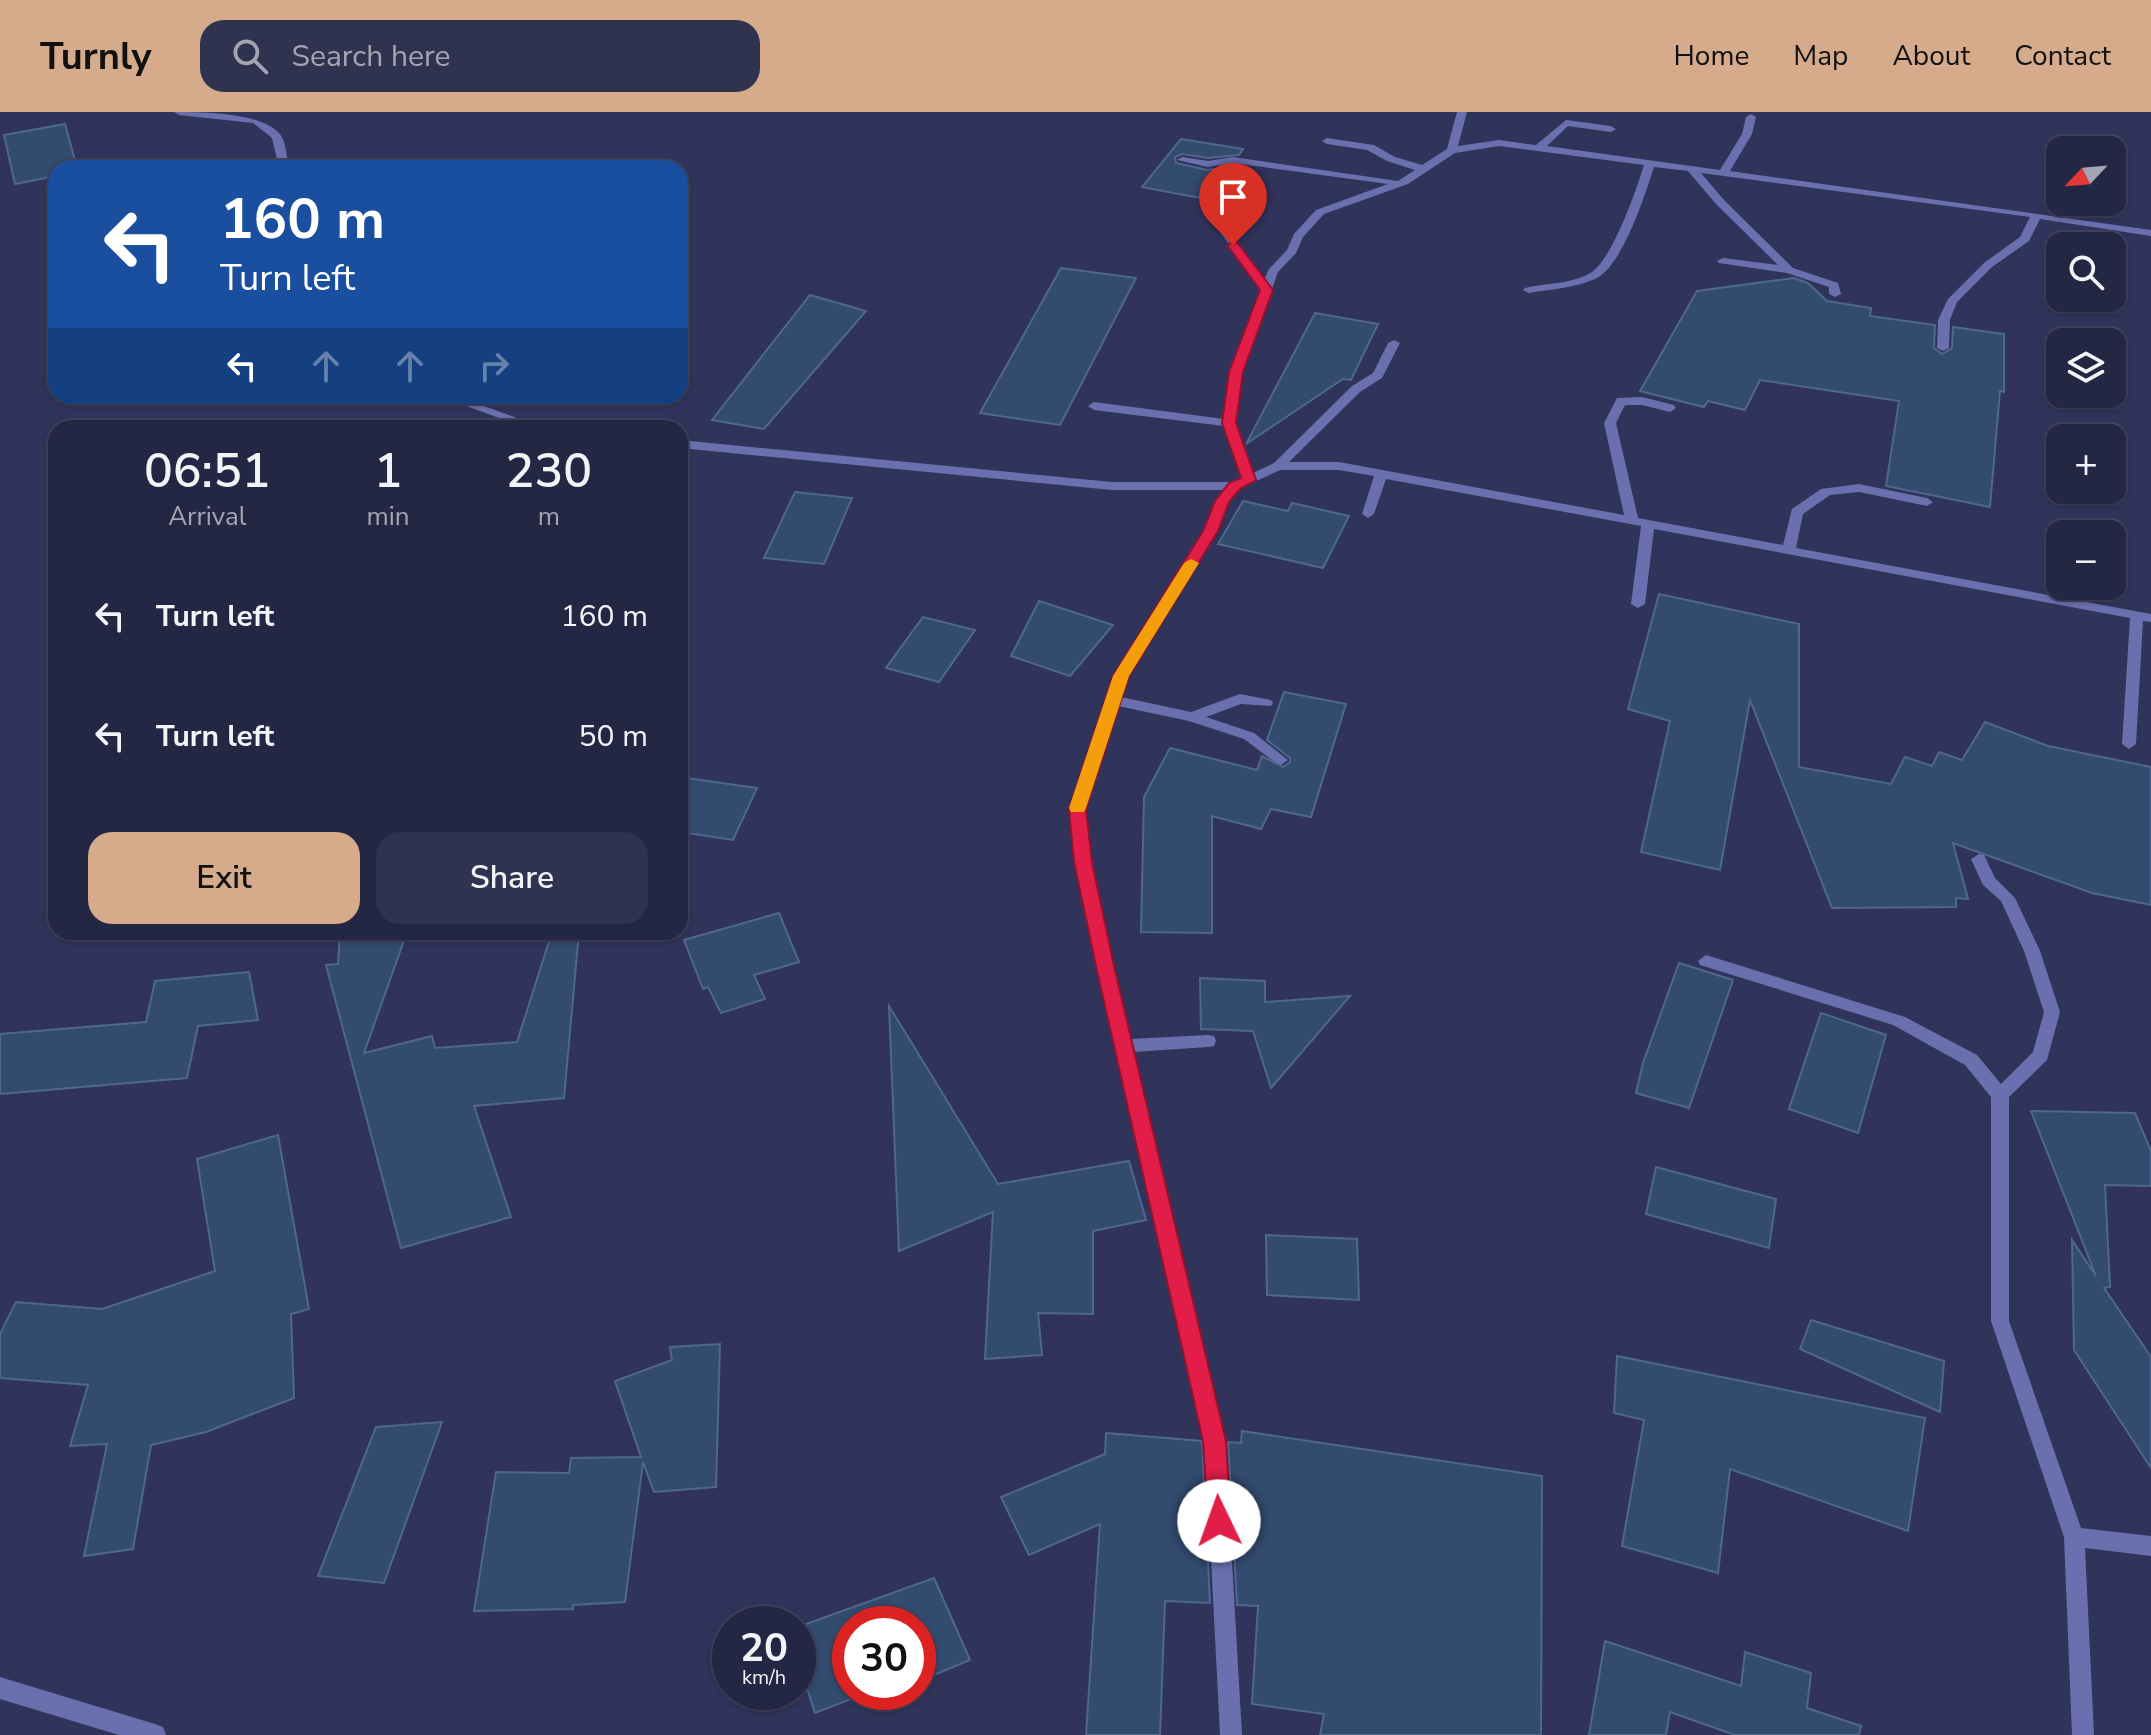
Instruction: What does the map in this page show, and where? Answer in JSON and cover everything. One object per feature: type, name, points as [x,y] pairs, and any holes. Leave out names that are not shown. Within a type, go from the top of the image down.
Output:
[{"type":"street","points":[[179,112],[256,120],[277,137],[282,160]]},
{"type":"street","points":[[1452,150],[1462,112]]},
{"type":"street","points":[[1724,172],[1747,134],[1751,117]]},
{"type":"street","points":[[1539,148],[1566,123],[1611,129]]},
{"type":"street","points":[[1327,141],[1370,147],[1391,159],[1423,169]]},
{"type":"street","points":[[1242,483],[1229,423],[1236,372],[1273,271],[1320,212],[1400,183],[1452,150],[1499,143],[2151,233]]},
{"type":"street","points":[[1182,160],[1208,164],[1233,160],[1400,183]]},
{"type":"street","points":[[1529,290],[1595,274],[1609,260],[1639,200],[1650,162]]},
{"type":"street","points":[[1690,167],[1720,202],[1789,270]]},
{"type":"street","points":[[1219,198],[1210,210],[1266,290]]},
{"type":"street","points":[[1943,348],[1944,320],[1952,301],[1988,265],[2025,239],[2036,215]]},
{"type":"street","points":[[1723,261],[1789,270],[1834,285],[1835,294]]},
{"type":"street","points":[[1231,1735],[1215,1441],[1083,862],[1077,809],[1121,676],[1210,531],[1222,501],[1242,483],[1278,466],[1356,389],[1378,375],[1394,343]]},
{"type":"street","points":[[1638,604],[1640,522],[1610,423],[1621,401],[1642,401],[1670,408]]},
{"type":"street","points":[[468,404],[515,420]]},
{"type":"street","points":[[1094,406],[1229,423]]},
{"type":"street","points":[[688,445],[1112,486],[1242,483]]},
{"type":"street","points":[[1278,466],[1339,466],[2144,617],[2129,744]]},
{"type":"street","points":[[1368,514],[1381,474]]},
{"type":"street","points":[[1789,550],[1797,512],[1826,492],[1859,488],[1927,502]]},
{"type":"street","points":[[1192,717],[1240,699],[1266,703]]},
{"type":"street","points":[[1113,700],[1192,717],[1249,736],[1281,760]]},
{"type":"street","points":[[1979,859],[1989,881],[2007,898],[2032,951],[2052,1012],[2041,1055],[2000,1095]]},
{"type":"street","points":[[1706,961],[1899,1021],[1971,1060],[2000,1095],[2000,1321],[2074,1537],[2083,1735]]},
{"type":"street","points":[[1125,1046],[1208,1041]]},
{"type":"street","points":[[2074,1537],[2151,1546]]},
{"type":"street","points":[[0,1688],[155,1735]]},
{"type":"building","points":[[65,124],[75,160],[48,160],[48,178],[15,184],[4,135]]},
{"type":"building","points":[[1181,139],[1243,149],[1239,155],[1208,158],[1182,154],[1175,157],[1176,163],[1207,170],[1230,167],[1205,199],[1142,187]]},
{"type":"building","points":[[1061,268],[1136,278],[1060,425],[980,413]]},
{"type":"building","points":[[1794,278],[1808,283],[1827,301],[1871,308],[1870,316],[1935,325],[1934,348],[1942,354],[1952,348],[1953,327],[2004,334],[2004,392],[2000,391],[1990,507],[1886,486],[1899,401],[1760,380],[1745,410],[1708,401],[1704,407],[1640,391],[1697,291]]},
{"type":"building","points":[[810,295],[866,311],[764,429],[712,420]]},
{"type":"building","points":[[1315,313],[1378,324],[1351,380],[1343,379],[1246,444]]},
{"type":"building","points":[[795,492],[852,498],[824,564],[764,558]]},
{"type":"building","points":[[1243,501],[1288,511],[1292,503],[1349,516],[1323,568],[1218,544]]},
{"type":"building","points":[[1659,594],[1799,624],[1799,767],[1891,784],[1905,757],[1932,766],[1939,752],[1962,760],[1985,722],[2048,746],[2151,767],[2151,905],[2092,893],[1953,843],[1968,899],[1956,898],[1956,907],[1832,908],[1750,700],[1720,870],[1641,852],[1670,721],[1628,709]]},
{"type":"building","points":[[1039,601],[1113,625],[1070,676],[1011,656]]},
{"type":"building","points":[[923,617],[975,630],[939,682],[886,668]]},
{"type":"building","points":[[1284,692],[1346,704],[1311,817],[1271,809],[1261,829],[1212,816],[1212,933],[1141,932],[1144,797],[1170,748],[1257,770],[1262,756],[1283,767],[1290,762],[1290,758],[1267,740]]},
{"type":"building","points":[[688,778],[757,788],[733,840],[688,833]]},
{"type":"building","points":[[779,913],[799,962],[754,975],[765,999],[721,1013],[708,987],[703,989],[684,940]]},
{"type":"building","points":[[340,940],[404,940],[364,1053],[432,1036],[435,1048],[517,1042],[549,940],[578,940],[564,1098],[474,1106],[511,1217],[401,1248],[326,965],[338,964]]},
{"type":"building","points":[[1679,963],[1733,980],[1689,1108],[1636,1093],[1643,1063]]},
{"type":"building","points":[[249,972],[258,1020],[198,1026],[187,1078],[0,1094],[0,1034],[146,1022],[155,981]]},
{"type":"building","points":[[1200,978],[1265,981],[1265,1002],[1350,996],[1271,1088],[1253,1031],[1201,1029]]},
{"type":"building","points":[[889,1006],[998,1184],[1129,1161],[1146,1220],[1093,1231],[1093,1314],[1038,1313],[1042,1355],[985,1359],[993,1212],[899,1251]]},
{"type":"building","points":[[1821,1013],[1886,1035],[1858,1133],[1789,1109]]},
{"type":"building","points":[[2031,1111],[2135,1113],[2151,1151],[2151,1186],[2105,1185],[2110,1287],[2104,1288],[2151,1357],[2151,1468],[2074,1350],[2072,1240],[2096,1276]]},
{"type":"building","points":[[278,1135],[309,1309],[291,1314],[294,1398],[206,1432],[151,1445],[133,1549],[84,1556],[107,1444],[70,1446],[88,1385],[0,1378],[0,1334],[16,1302],[102,1309],[215,1271],[197,1159]]},
{"type":"building","points":[[1656,1167],[1776,1199],[1769,1248],[1646,1214]]},
{"type":"building","points":[[1266,1235],[1357,1239],[1359,1300],[1267,1295]]},
{"type":"building","points":[[1811,1320],[1944,1361],[1940,1412],[1800,1349]]},
{"type":"building","points":[[720,1344],[716,1487],[654,1492],[643,1462],[625,1602],[573,1605],[573,1609],[474,1611],[496,1472],[569,1473],[571,1458],[641,1457],[615,1381],[672,1360],[670,1347]]},
{"type":"building","points":[[1617,1356],[1925,1418],[1908,1531],[1730,1469],[1718,1573],[1622,1546],[1644,1420],[1614,1413]]},
{"type":"building","points":[[442,1422],[384,1583],[318,1576],[376,1427]]},
{"type":"building","points":[[1242,1431],[1542,1476],[1541,1735],[1320,1735],[1324,1714],[1252,1704],[1258,1606],[1237,1605],[1228,1442],[1241,1443]]},
{"type":"building","points":[[1106,1433],[1202,1441],[1210,1603],[1165,1601],[1160,1735],[1086,1735],[1100,1524],[1029,1555],[1001,1497],[1105,1454]]},
{"type":"building","points":[[934,1578],[970,1660],[936,1674],[936,1606],[856,1606]]},
{"type":"building","points":[[832,1615],[832,1706],[815,1713],[814,1710],[816,1621]]},
{"type":"building","points":[[1605,1641],[1741,1686],[1745,1652],[1811,1673],[1807,1708],[1861,1726],[1859,1735],[1735,1735],[1670,1712],[1666,1735],[1589,1735]]},
{"type":"slow traffic","points":[[1077,808],[1121,676],[1191,563]]},
{"type":"route","points":[[1219,1521],[1215,1441],[1105,966],[1083,862],[1077,809],[1121,676],[1210,531],[1222,501],[1235,486],[1249,480],[1229,423],[1236,372],[1266,290],[1233,245]]}]
